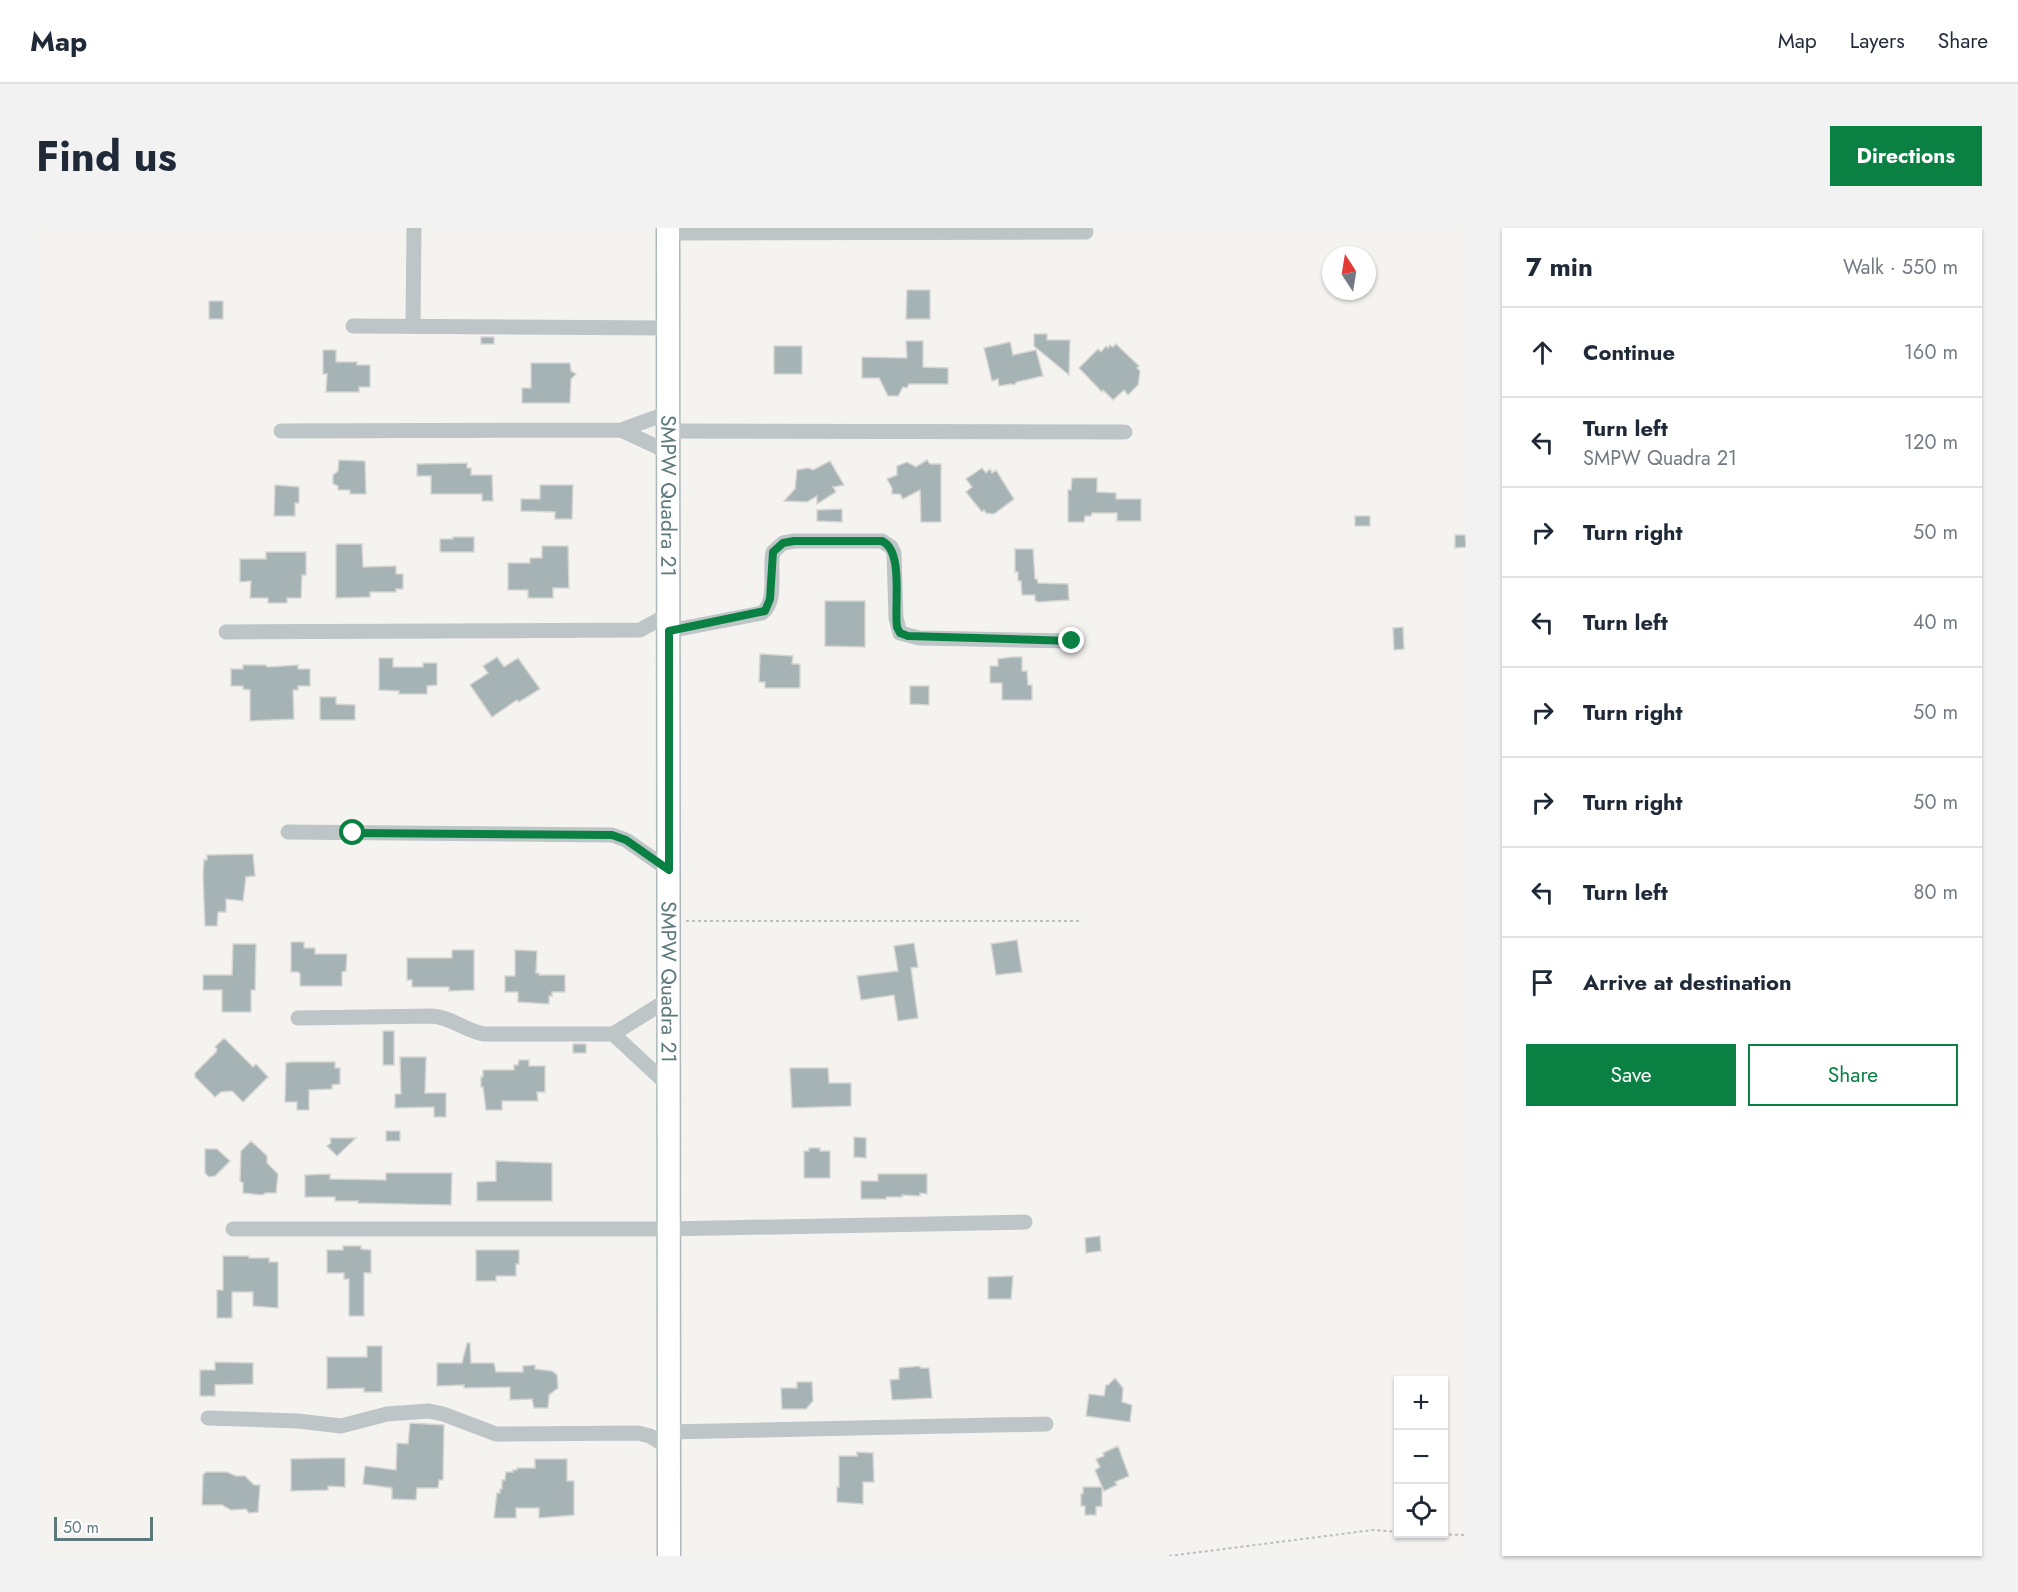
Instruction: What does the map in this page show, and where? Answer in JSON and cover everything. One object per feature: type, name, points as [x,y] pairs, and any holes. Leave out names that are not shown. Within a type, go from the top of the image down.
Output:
[{"type":"street","points":[[413,326],[414,228]]},
{"type":"street","points":[[668,230],[1086,232]]},
{"type":"street","name":"SMPW Quadra 21","points":[[668,230],[669,1556]]},
{"type":"street","points":[[353,326],[668,328]]},
{"type":"street","points":[[621,430],[668,432]]},
{"type":"street","points":[[281,431],[1125,432]]},
{"type":"street","points":[[226,632],[669,631],[765,611],[770,599],[773,552],[783,543],[882,541],[891,547],[894,553],[896,618],[900,633],[919,638],[1072,641]]},
{"type":"street","points":[[640,630],[669,631]]},
{"type":"street","points":[[288,832],[612,835],[626,840],[669,870]]},
{"type":"street","points":[[298,1018],[432,1016],[441,1017],[471,1032],[484,1034],[613,1034],[669,999]]},
{"type":"street","points":[[613,1034],[668,1085]]},
{"type":"street","points":[[233,1229],[667,1229],[1025,1222]]},
{"type":"street","points":[[208,1418],[298,1421],[341,1426],[387,1414],[429,1411],[496,1434],[629,1432],[668,1440],[1046,1424]]},
{"type":"path","points":[[668,921],[1082,921]]},
{"type":"path","points":[[1169,1556],[1372,1530],[1394,1532]]},
{"type":"path","points":[[1448,1534],[1466,1535]]},
{"type":"building","points":[[907,290],[930,290],[930,319],[906,319]]},
{"type":"building","points":[[209,301],[223,301],[223,319],[209,319]]},
{"type":"building","points":[[1034,334],[1047,334],[1047,340],[1070,340],[1069,375],[1034,346]]},
{"type":"building","points":[[481,337],[494,337],[494,344],[481,344]]},
{"type":"building","points":[[906,341],[923,341],[923,367],[948,368],[948,384],[909,384],[907,388],[903,387],[898,396],[888,396],[879,378],[862,378],[862,357],[907,358]]},
{"type":"building","points":[[1010,342],[1013,355],[1036,350],[1043,376],[1017,382],[1014,385],[999,386],[998,379],[992,381],[984,348]]},
{"type":"building","points":[[1116,344],[1139,366],[1137,368],[1140,371],[1138,385],[1128,395],[1124,390],[1113,400],[1079,368],[1098,349],[1101,352],[1106,346],[1113,347]]},
{"type":"building","points":[[774,346],[802,346],[802,374],[774,374]]},
{"type":"building","points":[[323,350],[336,350],[336,362],[357,362],[357,365],[370,365],[370,387],[359,387],[359,392],[326,392],[327,374],[323,374]]},
{"type":"building","points":[[531,363],[570,363],[571,371],[576,374],[571,379],[570,403],[522,403],[522,388],[531,388]]},
{"type":"building","points":[[339,460],[365,461],[366,494],[350,494],[350,490],[338,490],[338,486],[333,484],[333,475],[338,471]]},
{"type":"building","points":[[927,460],[930,464],[941,464],[941,522],[921,522],[920,490],[903,499],[900,494],[892,494],[892,488],[887,479],[897,475],[897,466],[907,462],[916,467]]},
{"type":"building","points":[[830,461],[844,485],[833,487],[836,492],[817,504],[817,496],[807,502],[784,501],[795,489],[797,470],[808,468],[813,470]]},
{"type":"building","points":[[467,463],[467,468],[471,468],[471,475],[492,475],[493,501],[482,501],[482,494],[431,494],[431,476],[417,476],[417,464]]},
{"type":"building","points":[[982,468],[986,473],[990,469],[992,473],[996,470],[1014,499],[994,514],[986,513],[984,510],[982,512],[966,492],[972,487],[966,479]]},
{"type":"building","points":[[1072,478],[1097,478],[1097,492],[1116,493],[1116,499],[1141,499],[1141,521],[1117,521],[1117,513],[1092,513],[1091,516],[1085,516],[1084,522],[1068,522],[1068,490],[1071,490]]},
{"type":"building","points":[[275,485],[299,487],[299,503],[295,503],[295,516],[274,516]]},
{"type":"building","points":[[540,485],[573,485],[572,519],[555,519],[555,512],[521,511],[521,499],[540,499]]},
{"type":"building","points":[[842,509],[842,522],[817,521],[817,510]]},
{"type":"building","points":[[1355,516],[1370,516],[1370,526],[1355,526]]},
{"type":"building","points":[[1455,535],[1465,535],[1466,547],[1455,548]]},
{"type":"building","points":[[453,537],[474,537],[474,552],[440,552],[440,539],[453,539]]},
{"type":"building","points":[[336,544],[362,544],[363,567],[396,566],[396,574],[403,574],[403,589],[396,589],[396,592],[370,592],[370,597],[336,598]]},
{"type":"building","points":[[542,546],[568,546],[569,588],[553,588],[553,598],[528,598],[528,590],[508,590],[508,563],[530,563],[530,558],[542,558]]},
{"type":"building","points":[[1015,549],[1033,549],[1035,579],[1038,583],[1068,584],[1069,600],[1038,602],[1035,600],[1035,595],[1022,595],[1021,581],[1018,581],[1018,572],[1015,572]]},
{"type":"building","points":[[266,552],[306,552],[306,575],[302,575],[301,598],[287,598],[287,603],[268,603],[268,598],[250,598],[251,581],[240,582],[240,559],[266,559]]},
{"type":"building","points":[[825,601],[865,601],[865,647],[825,646]]},
{"type":"building","points":[[1403,627],[1404,649],[1394,650],[1393,628]]},
{"type":"building","points":[[760,654],[793,656],[792,664],[800,664],[800,688],[765,688],[765,682],[759,682]]},
{"type":"building","points":[[497,657],[504,667],[518,658],[540,689],[519,702],[517,700],[492,717],[470,685],[488,673],[483,666]]},
{"type":"building","points":[[1022,657],[1022,671],[1027,671],[1028,685],[1032,685],[1032,700],[1002,700],[1002,683],[990,683],[990,666],[998,666],[998,659]]},
{"type":"building","points":[[379,658],[393,658],[393,667],[423,667],[423,663],[437,663],[437,685],[427,686],[427,694],[399,694],[399,691],[379,690]]},
{"type":"building","points":[[243,665],[268,667],[298,665],[298,669],[310,669],[310,686],[298,686],[298,690],[293,690],[294,719],[250,721],[250,690],[243,689],[243,686],[231,686],[231,669],[243,669]]},
{"type":"building","points":[[910,686],[929,686],[929,705],[910,704]]},
{"type":"building","points":[[320,697],[336,697],[336,704],[355,705],[355,720],[320,720]]},
{"type":"building","points":[[253,854],[255,876],[246,877],[243,901],[226,899],[226,912],[218,912],[217,926],[205,926],[203,876],[204,860],[207,860],[207,855]]},
{"type":"building","points":[[1017,940],[1022,972],[996,975],[991,944]]},
{"type":"building","points":[[291,942],[304,942],[304,948],[315,948],[315,954],[347,954],[346,971],[342,972],[342,986],[300,986],[300,974],[291,972]]},
{"type":"building","points":[[914,943],[918,967],[911,968],[918,1018],[898,1021],[894,995],[861,1000],[857,976],[898,971],[894,946]]},
{"type":"building","points":[[233,944],[256,944],[255,990],[251,990],[251,1012],[222,1012],[222,990],[203,990],[203,975],[232,975]]},
{"type":"building","points":[[452,950],[474,950],[474,990],[449,991],[449,987],[412,987],[412,980],[407,980],[407,958],[452,958]]},
{"type":"building","points":[[515,950],[537,951],[536,973],[565,975],[565,992],[552,992],[552,996],[549,996],[549,1004],[518,1002],[518,992],[505,992],[505,976],[515,976]]},
{"type":"building","points":[[383,1031],[394,1031],[394,1065],[383,1065]]},
{"type":"building","points":[[224,1038],[253,1067],[256,1064],[268,1077],[243,1102],[232,1091],[221,1092],[215,1097],[195,1077],[195,1073],[216,1052],[215,1047]]},
{"type":"building","points":[[573,1044],[586,1044],[586,1053],[573,1053]]},
{"type":"building","points":[[400,1057],[426,1057],[425,1093],[446,1093],[446,1117],[434,1117],[434,1107],[395,1108],[395,1094],[401,1094]]},
{"type":"building","points":[[519,1060],[529,1060],[529,1066],[545,1066],[545,1092],[537,1092],[538,1101],[502,1101],[502,1110],[486,1110],[483,1087],[481,1087],[483,1070],[514,1070],[514,1065],[518,1065]]},
{"type":"building","points":[[335,1062],[335,1068],[340,1068],[340,1084],[332,1085],[332,1089],[309,1090],[309,1110],[297,1110],[297,1102],[285,1102],[286,1063]]},
{"type":"building","points":[[790,1068],[828,1068],[829,1083],[851,1083],[851,1106],[792,1108]]},
{"type":"building","points":[[386,1131],[400,1131],[400,1141],[386,1141]]},
{"type":"building","points":[[854,1137],[866,1138],[866,1158],[854,1157]]},
{"type":"building","points":[[330,1138],[356,1138],[337,1156],[327,1146],[331,1143]]},
{"type":"building","points":[[251,1141],[267,1156],[267,1163],[278,1174],[276,1193],[262,1195],[243,1193],[243,1183],[240,1181],[241,1151]]},
{"type":"building","points":[[809,1148],[830,1151],[830,1178],[804,1178],[804,1151],[809,1151]]},
{"type":"building","points":[[205,1149],[217,1149],[230,1161],[215,1176],[209,1177],[205,1173]]},
{"type":"building","points":[[496,1161],[552,1163],[552,1201],[477,1201],[477,1182],[496,1181]]},
{"type":"building","points":[[386,1173],[452,1173],[451,1205],[358,1203],[358,1201],[335,1201],[335,1197],[305,1197],[305,1175],[330,1174],[330,1179],[386,1180]]},
{"type":"building","points":[[878,1174],[927,1174],[927,1194],[902,1195],[902,1197],[886,1197],[886,1199],[861,1199],[861,1181],[878,1181]]},
{"type":"building","points":[[1100,1236],[1101,1251],[1086,1253],[1085,1238]]},
{"type":"building","points":[[343,1246],[361,1246],[361,1249],[371,1250],[371,1273],[364,1273],[364,1316],[349,1316],[349,1279],[344,1279],[344,1273],[327,1273],[327,1250],[343,1250]]},
{"type":"building","points":[[476,1250],[519,1250],[516,1276],[496,1276],[496,1281],[476,1281]]},
{"type":"building","points":[[223,1256],[269,1258],[269,1262],[278,1262],[278,1308],[253,1306],[253,1292],[232,1292],[232,1318],[217,1318],[217,1290],[223,1290]]},
{"type":"building","points":[[1013,1276],[1011,1299],[988,1299],[988,1277]]},
{"type":"building","points":[[467,1343],[470,1343],[471,1363],[494,1363],[496,1372],[523,1372],[523,1366],[535,1365],[535,1369],[552,1371],[557,1375],[558,1388],[549,1395],[548,1408],[534,1408],[532,1399],[510,1400],[510,1387],[437,1386],[437,1363],[462,1363]]},
{"type":"building","points":[[367,1346],[382,1346],[382,1392],[364,1392],[364,1388],[327,1389],[327,1357],[367,1357]]},
{"type":"building","points":[[215,1362],[253,1363],[253,1384],[215,1385],[215,1396],[200,1396],[200,1370],[215,1370]]},
{"type":"building","points":[[920,1366],[920,1368],[929,1368],[932,1398],[892,1400],[890,1380],[899,1379],[899,1368]]},
{"type":"building","points":[[1115,1378],[1123,1388],[1122,1402],[1132,1405],[1130,1422],[1086,1416],[1089,1394],[1104,1396],[1106,1385]]},
{"type":"building","points":[[797,1382],[812,1382],[813,1401],[806,1409],[782,1409],[781,1388],[797,1388]]},
{"type":"building","points":[[410,1423],[444,1425],[443,1480],[439,1480],[438,1488],[417,1488],[416,1500],[392,1499],[392,1488],[363,1484],[365,1466],[396,1470],[397,1443],[408,1444]]},
{"type":"building","points":[[1118,1446],[1129,1476],[1115,1482],[1117,1485],[1104,1491],[1095,1470],[1100,1467],[1096,1459]]},
{"type":"building","points":[[857,1452],[873,1453],[874,1482],[863,1482],[863,1504],[837,1502],[839,1456],[857,1456]]},
{"type":"building","points":[[345,1458],[345,1487],[328,1486],[328,1490],[291,1491],[291,1459]]},
{"type":"building","points":[[535,1459],[567,1459],[567,1481],[574,1481],[574,1515],[539,1518],[539,1508],[516,1508],[516,1518],[494,1518],[497,1493],[500,1493],[502,1489],[502,1480],[505,1480],[506,1472],[513,1472],[517,1468],[535,1468]]},
{"type":"building","points":[[206,1472],[227,1472],[236,1476],[245,1476],[254,1485],[260,1485],[258,1512],[249,1513],[246,1509],[231,1510],[222,1505],[202,1505],[203,1475]]},
{"type":"building","points":[[1083,1487],[1102,1487],[1102,1506],[1096,1507],[1096,1515],[1085,1515],[1085,1506],[1081,1506]]},
{"type":"route","points":[[353,833],[612,835],[626,840],[669,870],[669,631],[765,611],[770,599],[773,552],[783,543],[794,541],[882,541],[887,543],[894,553],[897,627],[900,633],[908,636],[1072,641]]}]
